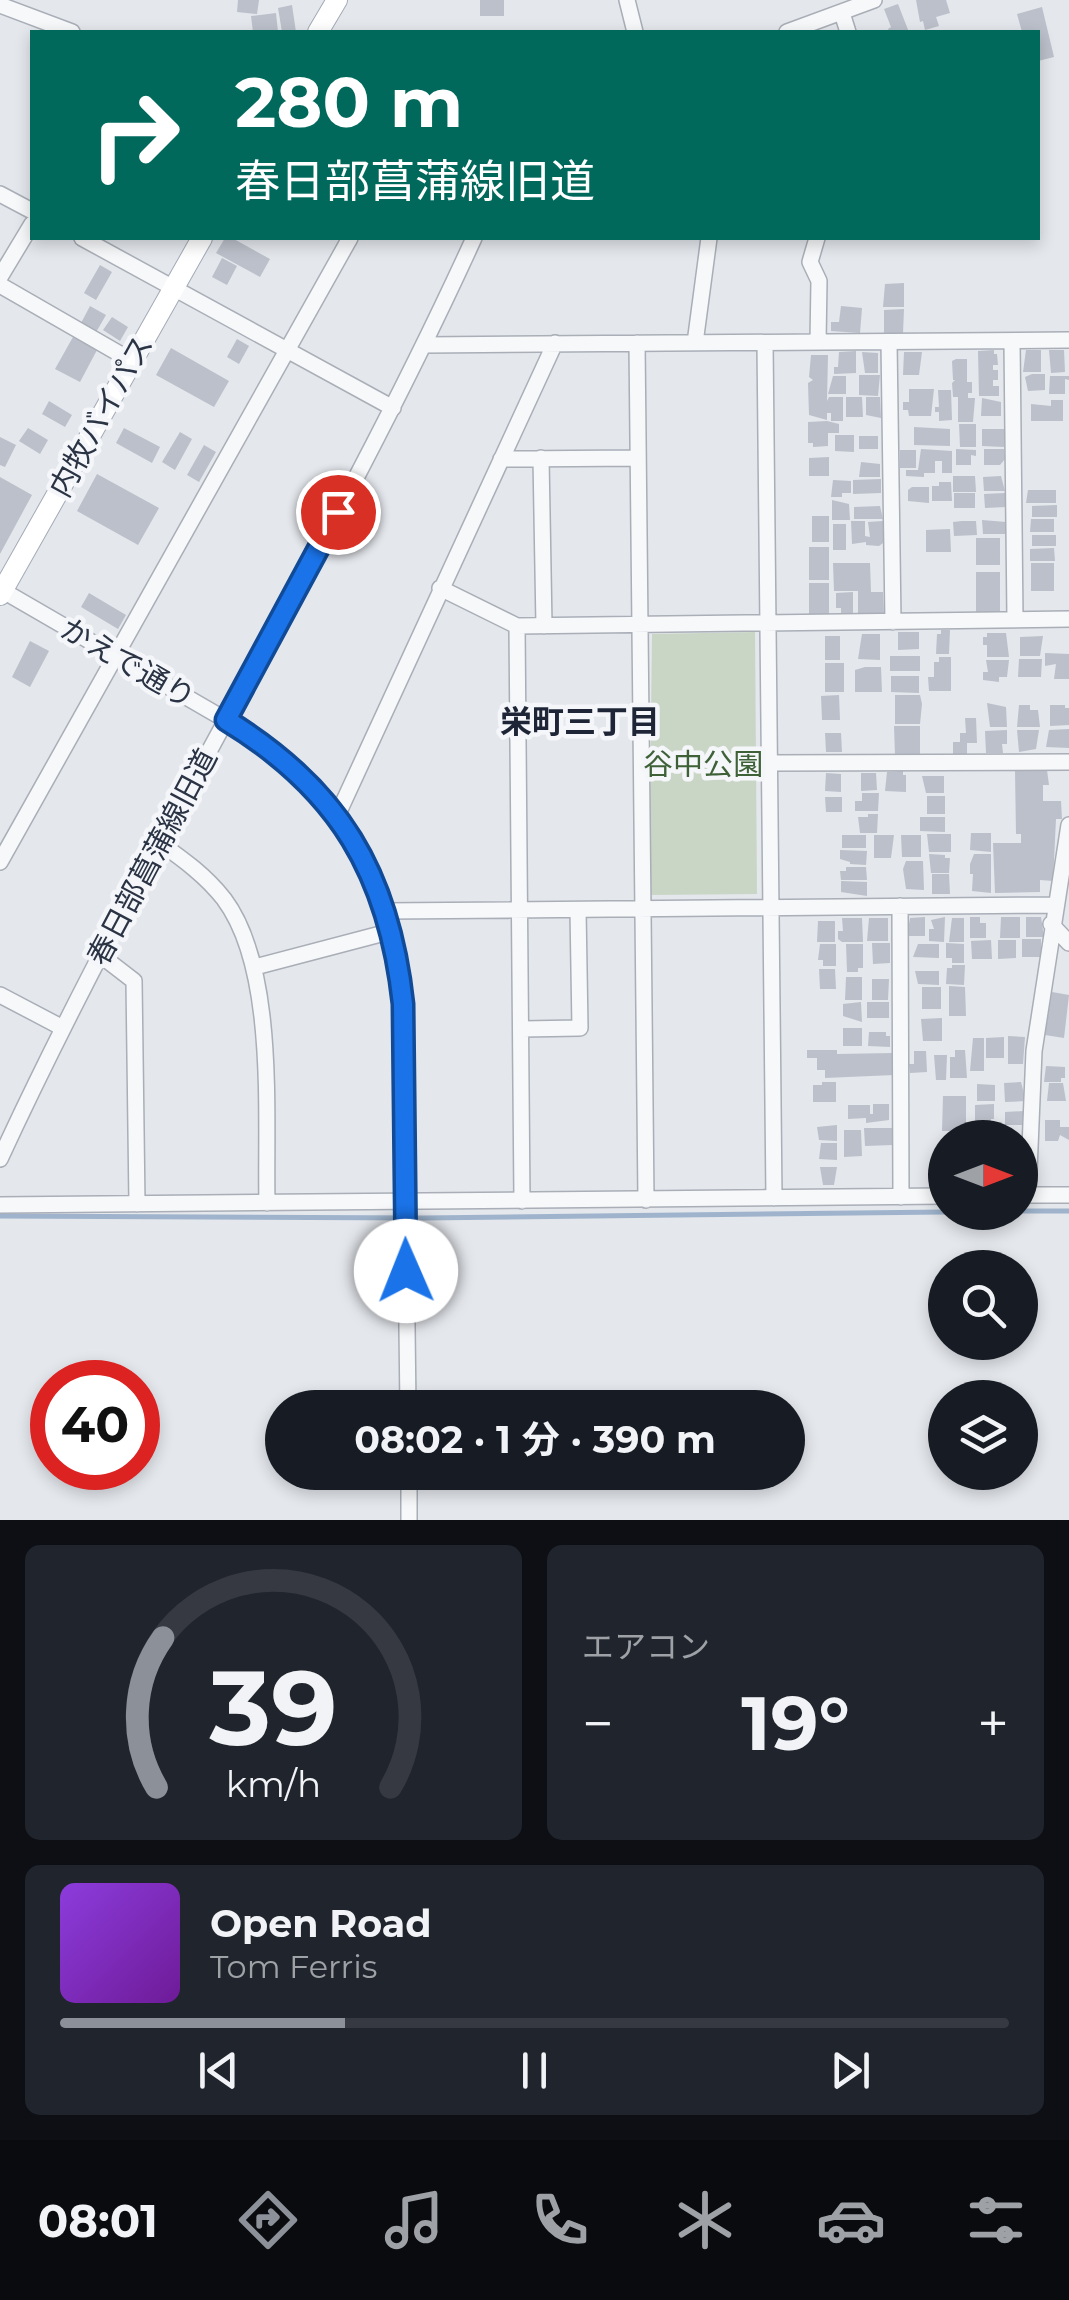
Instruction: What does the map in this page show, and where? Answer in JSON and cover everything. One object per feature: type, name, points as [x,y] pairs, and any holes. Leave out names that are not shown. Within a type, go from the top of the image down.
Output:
[{"type":"main road","points":[[319,30],[337,0]]},
{"type":"main road","name":"内牧バイパス","points":[[1,592],[201,240]]},
{"type":"street","points":[[626,0],[634,30]]},
{"type":"street","points":[[793,30],[874,0]]},
{"type":"street","points":[[0,5],[67,30]]},
{"type":"street","points":[[842,13],[847,30]]},
{"type":"street","points":[[0,194],[30,210]]},
{"type":"street","points":[[0,277],[30,227]]},
{"type":"street","points":[[86,240],[393,408]]},
{"type":"street","points":[[0,862],[349,240]]},
{"type":"street","name":"春日部菖蒲線旧道","points":[[0,1158],[60,1027],[393,408],[473,240]]},
{"type":"street","points":[[695,343],[709,240]]},
{"type":"street","points":[[817,240],[810,262],[819,281],[818,342]]},
{"type":"street","points":[[0,285],[132,361]]},
{"type":"street","points":[[424,345],[1069,340]]},
{"type":"street","points":[[890,342],[893,622]]},
{"type":"street","points":[[1012,342],[1015,619]]},
{"type":"street","points":[[636,343],[646,1200]]},
{"type":"street","points":[[766,343],[774,1198]]},
{"type":"street","points":[[337,816],[556,344]]},
{"type":"street","points":[[541,458],[544,626]]},
{"type":"street","points":[[501,459],[638,458]]},
{"type":"street","points":[[440,588],[517,626],[1069,619]]},
{"type":"street","name":"かえで通り","points":[[1,592],[226,720],[280,756],[337,816],[367,865],[392,930],[403,1004],[408,1390]]},
{"type":"street","points":[[517,626],[522,1201]]},
{"type":"street","points":[[770,764],[1069,762]]},
{"type":"street","points":[[1029,1120],[1034,1051],[1069,825]]},
{"type":"street","points":[[160,842],[199,871],[226,902],[255,968],[263,1028],[267,1203]]},
{"type":"street","points":[[386,911],[1056,905]]},
{"type":"street","points":[[900,906],[900,1196]]},
{"type":"street","points":[[522,1029],[580,1028],[578,910]]},
{"type":"street","points":[[1052,924],[1069,942]]},
{"type":"street","points":[[255,968],[392,930]]},
{"type":"street","points":[[98,954],[134,981],[137,1204]]},
{"type":"street","points":[[0,996],[60,1027]]},
{"type":"street","points":[[1038,1195],[1069,1194]]},
{"type":"street","points":[[0,1205],[928,1196]]},
{"type":"street","points":[[408,1490],[409,1520]]},
{"type":"green space","name":"谷中公園","points":[[755,632],[757,894],[649,895],[652,634]]},
{"type":"building","points":[[238,0],[259,0],[257,14],[237,12]]},
{"type":"building","points":[[480,0],[504,0],[504,16],[480,16]]},
{"type":"building","points":[[916,0],[946,0],[950,13],[936,17],[939,26],[925,30]]},
{"type":"building","points":[[898,4],[908,30],[888,30],[891,27],[884,9]]},
{"type":"building","points":[[292,5],[296,30],[282,30],[278,8]]},
{"type":"building","points":[[1042,7],[1054,57],[1040,60],[1040,30],[1021,30],[1017,14]]},
{"type":"building","points":[[276,13],[278,30],[253,30],[251,16]]},
{"type":"building","points":[[224,240],[236,240],[270,259],[260,277],[216,253]]},
{"type":"building","points":[[222,258],[237,266],[227,285],[212,277]]},
{"type":"building","points":[[100,265],[112,272],[96,300],[84,293]]},
{"type":"building","points":[[904,283],[904,307],[883,307],[885,284]]},
{"type":"building","points":[[90,306],[106,315],[95,334],[80,325]]},
{"type":"building","points":[[841,306],[862,308],[860,333],[831,331],[831,322],[839,322]]},
{"type":"building","points":[[904,309],[903,333],[884,334],[884,310]]},
{"type":"building","points":[[112,317],[128,327],[120,341],[103,330]]},
{"type":"building","points":[[73,337],[97,350],[80,382],[55,369]]},
{"type":"building","points":[[237,339],[249,346],[239,364],[227,357]]},
{"type":"building","points":[[171,348],[229,381],[214,407],[156,375]]},
{"type":"building","points":[[994,350],[998,365],[993,365],[993,370],[998,370],[998,380],[993,380],[993,386],[999,386],[999,396],[979,396],[978,351]]},
{"type":"building","points":[[1026,350],[1041,350],[1041,372],[1023,372]]},
{"type":"building","points":[[1049,350],[1064,350],[1065,372],[1051,373]]},
{"type":"building","points":[[856,351],[856,373],[834,374],[839,352]]},
{"type":"building","points":[[862,352],[878,353],[878,373],[865,373]]},
{"type":"building","points":[[904,352],[922,352],[919,375],[903,375]]},
{"type":"building","points":[[811,355],[828,355],[827,401],[829,397],[843,397],[843,421],[831,421],[831,413],[827,413],[827,420],[809,415]]},
{"type":"building","points":[[967,359],[967,382],[972,382],[968,398],[975,398],[973,422],[958,422],[958,397],[953,397],[952,383],[952,361]]},
{"type":"building","points":[[1045,374],[1045,390],[1028,391],[1025,377]]},
{"type":"building","points":[[859,375],[880,375],[878,396],[859,395]]},
{"type":"building","points":[[833,376],[846,376],[846,394],[828,394]]},
{"type":"building","points":[[1050,376],[1069,376],[1069,380],[1065,379],[1065,394],[1049,394]]},
{"type":"building","points":[[909,389],[934,389],[931,416],[909,416],[908,410],[903,410],[903,402],[909,402]]},
{"type":"building","points":[[938,390],[951,390],[952,420],[939,421],[939,412],[935,412],[935,407],[939,407]]},
{"type":"building","points":[[846,397],[862,397],[863,417],[846,417]]},
{"type":"building","points":[[866,397],[880,397],[881,418],[866,415]]},
{"type":"building","points":[[982,398],[1001,402],[1001,416],[981,416]]},
{"type":"building","points":[[1051,400],[1063,400],[1063,421],[1031,421],[1031,404],[1051,406]]},
{"type":"building","points":[[49,401],[72,415],[65,427],[42,414]]},
{"type":"building","points":[[808,422],[839,424],[839,433],[828,433],[828,446],[813,447],[813,443],[808,443]]},
{"type":"building","points":[[959,424],[976,424],[976,447],[960,447]]},
{"type":"building","points":[[914,427],[950,429],[950,446],[914,445]]},
{"type":"building","points":[[28,428],[48,440],[40,454],[19,441]]},
{"type":"building","points":[[124,428],[160,447],[152,463],[116,443]]},
{"type":"building","points":[[982,429],[1004,429],[1004,447],[982,446]]},
{"type":"building","points":[[180,432],[192,439],[175,470],[162,462]]},
{"type":"building","points":[[835,435],[854,435],[854,452],[835,451]]},
{"type":"building","points":[[859,436],[878,436],[878,449],[859,449]]},
{"type":"building","points":[[0,437],[16,445],[5,467],[0,465]]},
{"type":"building","points":[[204,445],[216,452],[199,482],[187,475]]},
{"type":"building","points":[[921,449],[952,451],[952,473],[942,473],[942,461],[935,461],[935,473],[906,476],[906,470],[918,470]]},
{"type":"building","points":[[956,449],[976,450],[976,456],[971,455],[971,465],[956,465]]},
{"type":"building","points":[[984,449],[1004,449],[1005,459],[1000,465],[984,465]]},
{"type":"building","points":[[900,450],[916,450],[916,468],[900,468]]},
{"type":"building","points":[[829,457],[829,476],[809,476],[809,458]]},
{"type":"building","points":[[861,462],[880,464],[880,477],[859,477]]},
{"type":"building","points":[[97,474],[159,508],[138,545],[77,511]]},
{"type":"building","points":[[953,476],[975,476],[976,492],[953,492]]},
{"type":"building","points":[[1001,476],[1005,491],[984,491],[983,477]]},
{"type":"building","points":[[0,477],[32,495],[0,554]]},
{"type":"building","points":[[881,479],[881,493],[853,494],[853,480]]},
{"type":"building","points":[[833,480],[851,481],[851,493],[831,497]]},
{"type":"building","points":[[939,482],[951,482],[952,501],[932,501],[932,486],[939,486]]},
{"type":"building","points":[[929,487],[929,503],[908,501],[908,490]]},
{"type":"building","points":[[1028,490],[1056,490],[1056,503],[1026,503]]},
{"type":"building","points":[[954,493],[975,493],[975,508],[954,508]]},
{"type":"building","points":[[1005,493],[1006,507],[985,508],[984,494]]},
{"type":"building","points":[[832,500],[849,504],[850,520],[832,520]]},
{"type":"building","points":[[1057,505],[1057,517],[1032,517],[1032,506]]},
{"type":"building","points":[[880,506],[883,519],[854,519],[854,507]]},
{"type":"building","points":[[812,516],[829,516],[829,542],[812,542]]},
{"type":"building","points":[[1031,519],[1054,519],[1054,532],[1030,532]]},
{"type":"building","points":[[982,520],[1006,522],[1006,534],[983,534]]},
{"type":"building","points":[[851,521],[865,521],[865,536],[870,537],[868,522],[883,521],[883,543],[852,544]]},
{"type":"building","points":[[976,521],[977,535],[954,536],[953,522]]},
{"type":"building","points":[[833,524],[846,524],[846,550],[833,550]]},
{"type":"building","points":[[950,529],[951,552],[926,552],[926,530]]},
{"type":"building","points":[[1032,535],[1056,535],[1056,546],[1032,546]]},
{"type":"building","points":[[976,538],[1000,538],[1000,565],[976,565]]},
{"type":"building","points":[[809,547],[829,547],[829,580],[809,580]]},
{"type":"building","points":[[1054,548],[1055,561],[1030,561],[1030,549]]},
{"type":"building","points":[[833,563],[870,563],[871,592],[883,592],[884,615],[858,613],[858,591],[834,591]]},
{"type":"building","points":[[1031,563],[1054,563],[1054,591],[1031,591]]},
{"type":"building","points":[[976,572],[1000,572],[1000,612],[976,612]]},
{"type":"building","points":[[809,583],[829,583],[829,616],[809,616]]},
{"type":"building","points":[[853,592],[853,613],[841,613],[841,608],[836,608],[836,593]]},
{"type":"building","points":[[89,593],[126,615],[118,629],[81,607]]},
{"type":"building","points":[[950,630],[949,654],[936,654],[937,634]]},
{"type":"building","points":[[898,632],[919,632],[919,649],[898,650]]},
{"type":"building","points":[[987,633],[1006,633],[1009,657],[987,657],[983,637]]},
{"type":"building","points":[[862,634],[880,634],[880,660],[858,659]]},
{"type":"building","points":[[825,636],[840,636],[840,660],[825,660]]},
{"type":"building","points":[[1043,636],[1040,656],[1020,656],[1020,637]]},
{"type":"building","points":[[30,641],[49,651],[30,687],[12,677]]},
{"type":"building","points":[[1045,653],[1069,654],[1069,679],[1054,679],[1056,664],[1045,666]]},
{"type":"building","points":[[890,656],[920,656],[920,671],[890,671]]},
{"type":"building","points":[[939,657],[951,657],[951,691],[929,691],[928,677],[934,677],[934,662],[939,662]]},
{"type":"building","points":[[1019,659],[1042,659],[1041,677],[1018,677]]},
{"type":"building","points":[[986,660],[1009,660],[1007,677],[999,677],[999,682],[983,680],[983,672],[988,672]]},
{"type":"building","points":[[825,663],[844,663],[844,692],[825,692]]},
{"type":"building","points":[[881,667],[882,692],[855,692],[855,670]]},
{"type":"building","points":[[891,676],[919,676],[919,693],[891,692]]},
{"type":"building","points":[[839,695],[840,720],[822,720],[821,696]]},
{"type":"building","points":[[895,695],[920,695],[920,724],[895,724]]},
{"type":"building","points":[[987,703],[1006,707],[1007,727],[990,727]]},
{"type":"building","points":[[1019,705],[1038,710],[1040,727],[1017,727]]},
{"type":"building","points":[[1050,705],[1069,708],[1069,725],[1050,726]]},
{"type":"building","points":[[965,718],[976,718],[977,743],[967,743],[967,755],[953,755],[953,742],[960,742],[960,733],[966,733]]},
{"type":"building","points":[[894,726],[920,726],[920,755],[895,755]]},
{"type":"building","points":[[1069,729],[1069,748],[1046,747],[1049,730]]},
{"type":"building","points":[[1007,730],[1003,753],[986,753],[985,731]]},
{"type":"building","points":[[1017,730],[1039,730],[1036,749],[1019,752]]},
{"type":"building","points":[[825,733],[841,733],[842,752],[826,752]]},
{"type":"building","points":[[1047,770],[1049,785],[1043,785],[1043,801],[1061,801],[1062,819],[1056,819],[1053,881],[1040,880],[1040,892],[995,893],[993,843],[1021,843],[1021,834],[1016,834],[1015,771]]},
{"type":"building","points":[[903,771],[906,792],[885,791],[887,772]]},
{"type":"building","points":[[826,773],[841,774],[841,792],[825,791]]},
{"type":"building","points":[[861,773],[876,773],[877,790],[861,791]]},
{"type":"building","points":[[922,776],[944,776],[944,793],[926,793]]},
{"type":"building","points":[[862,793],[879,793],[878,811],[855,811],[855,801],[862,801]]},
{"type":"building","points":[[927,796],[945,796],[945,814],[927,814]]},
{"type":"building","points":[[825,797],[842,797],[842,812],[826,812]]},
{"type":"building","points":[[878,814],[877,833],[860,833],[858,817]]},
{"type":"building","points":[[920,817],[945,817],[945,832],[920,831]]},
{"type":"building","points":[[971,833],[991,833],[991,852],[970,850]]},
{"type":"building","points":[[927,834],[951,834],[951,852],[929,852]]},
{"type":"building","points":[[842,835],[866,835],[866,848],[842,848]]},
{"type":"building","points":[[874,835],[894,835],[891,858],[874,858]]},
{"type":"building","points":[[901,835],[921,835],[921,857],[902,857]]},
{"type":"building","points":[[840,850],[867,851],[866,865],[840,859]]},
{"type":"building","points":[[929,854],[950,858],[949,873],[931,873]]},
{"type":"building","points":[[974,854],[991,854],[991,893],[972,891],[970,864]]},
{"type":"building","points":[[906,861],[923,861],[924,890],[906,889]]},
{"type":"building","points":[[846,867],[866,867],[867,880],[841,880],[840,871],[846,871]]},
{"type":"building","points":[[932,874],[949,874],[950,894],[932,894]]},
{"type":"building","points":[[841,881],[867,882],[867,896],[841,892]]},
{"type":"building","points":[[925,917],[925,936],[907,936],[910,918]]},
{"type":"building","points":[[945,917],[944,942],[929,941],[929,929],[934,929],[931,920]]},
{"type":"building","points":[[970,917],[980,917],[980,923],[986,923],[986,938],[970,938]]},
{"type":"building","points":[[1001,917],[1020,917],[1020,938],[1000,938]]},
{"type":"building","points":[[1026,917],[1041,917],[1044,937],[1026,937]]},
{"type":"building","points":[[842,918],[862,918],[863,942],[838,939],[838,931],[843,931]]},
{"type":"building","points":[[869,918],[888,918],[888,941],[867,941]]},
{"type":"building","points":[[952,918],[964,918],[964,942],[949,942]]},
{"type":"building","points":[[818,921],[835,921],[835,942],[817,942]]},
{"type":"building","points":[[1022,939],[1041,939],[1041,957],[1022,957]]},
{"type":"building","points":[[991,940],[992,959],[972,959],[971,941]]},
{"type":"building","points":[[998,940],[1016,940],[1016,958],[998,959]]},
{"type":"building","points":[[872,943],[890,943],[890,963],[873,964]]},
{"type":"building","points":[[946,943],[964,944],[964,963],[952,963],[952,958],[946,958]]},
{"type":"building","points":[[820,944],[836,944],[836,966],[823,966],[823,960],[818,960]]},
{"type":"building","points":[[846,944],[863,944],[863,968],[858,968],[858,972],[847,972]]},
{"type":"building","points":[[918,944],[939,944],[939,958],[913,957]]},
{"type":"building","points":[[965,965],[964,985],[946,984],[947,968]]},
{"type":"building","points":[[819,969],[835,969],[836,989],[820,989]]},
{"type":"building","points":[[915,971],[939,971],[939,985],[918,984]]},
{"type":"building","points":[[846,977],[862,977],[862,1000],[845,1000]]},
{"type":"building","points":[[872,979],[889,979],[888,1000],[872,1000]]},
{"type":"building","points":[[949,986],[965,987],[966,1016],[949,1016]]},
{"type":"building","points":[[922,987],[941,987],[941,1009],[922,1009]]},
{"type":"building","points":[[1052,992],[1069,995],[1064,1038],[1045,1035]]},
{"type":"building","points":[[861,1002],[862,1022],[843,1016],[843,1004]]},
{"type":"building","points":[[867,1002],[889,1002],[889,1018],[867,1018]]},
{"type":"building","points":[[942,1018],[942,1041],[923,1041],[921,1019]]},
{"type":"building","points":[[843,1028],[862,1028],[862,1046],[843,1046]]},
{"type":"building","points":[[869,1032],[886,1032],[890,1047],[868,1046]]},
{"type":"building","points":[[1008,1036],[1025,1037],[1023,1064],[1008,1064]]},
{"type":"building","points":[[1004,1037],[1004,1058],[986,1058],[986,1038]]},
{"type":"building","points":[[973,1038],[984,1038],[984,1071],[970,1071]]},
{"type":"building","points":[[807,1050],[893,1053],[894,1075],[825,1078],[825,1070],[817,1070],[817,1058],[807,1058]]},
{"type":"building","points":[[955,1050],[965,1050],[967,1078],[950,1078],[950,1057],[955,1057]]},
{"type":"building","points":[[914,1051],[926,1051],[927,1072],[910,1073]]},
{"type":"building","points":[[934,1055],[947,1055],[946,1080],[936,1080]]},
{"type":"building","points":[[1046,1066],[1065,1067],[1065,1078],[1061,1082],[1044,1082]]},
{"type":"building","points":[[836,1082],[836,1102],[813,1102],[813,1085]]},
{"type":"building","points":[[1021,1082],[1026,1101],[1005,1102],[1004,1083]]},
{"type":"building","points":[[1049,1083],[1063,1083],[1066,1101],[1047,1101]]},
{"type":"building","points":[[977,1084],[995,1085],[995,1101],[977,1101]]},
{"type":"building","points":[[943,1096],[966,1096],[966,1120],[942,1120]]},
{"type":"building","points":[[873,1104],[889,1104],[889,1120],[866,1123],[866,1118],[848,1119],[848,1105],[870,1105],[873,1114]]},
{"type":"building","points":[[994,1104],[994,1119],[975,1120],[975,1105]]},
{"type":"building","points":[[1024,1111],[1024,1120],[1005,1120],[1005,1112]]},
{"type":"building","points":[[1045,1120],[1060,1120],[1060,1127],[1069,1127],[1069,1140],[1060,1135],[1058,1141],[1045,1141]]},
{"type":"building","points":[[837,1125],[837,1141],[819,1140],[817,1127]]},
{"type":"building","points":[[864,1128],[892,1128],[892,1145],[865,1146]]},
{"type":"building","points":[[844,1130],[861,1130],[862,1156],[844,1157]]},
{"type":"building","points":[[821,1143],[837,1143],[837,1160],[819,1159]]},
{"type":"building","points":[[820,1167],[837,1167],[834,1185],[823,1185]]},
{"type":"waterway","points":[[1038,1211],[1069,1211]]},
{"type":"waterway","points":[[0,1216],[423,1218],[928,1212]]},
{"type":"district","name":"栄町三丁目","points":[[580,721]]},
{"type":"route","points":[[338,512],[226,720],[280,756],[337,816],[377,886],[386,911],[403,1004],[406,1271]]}]
